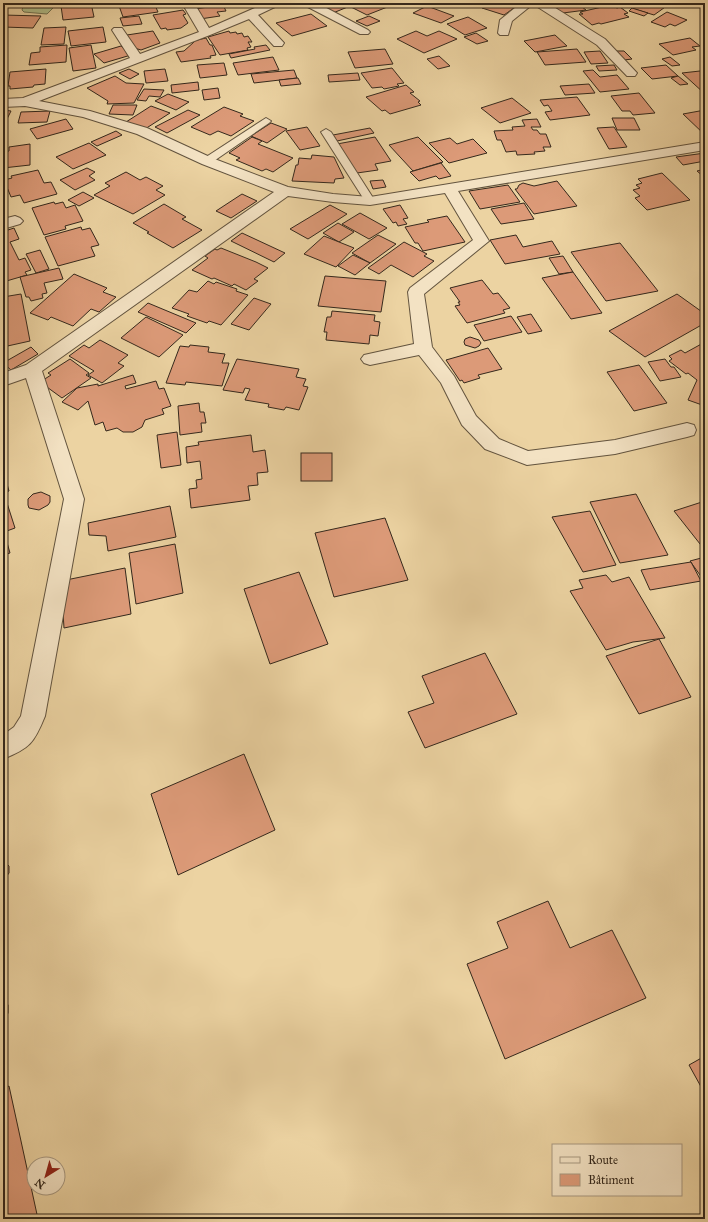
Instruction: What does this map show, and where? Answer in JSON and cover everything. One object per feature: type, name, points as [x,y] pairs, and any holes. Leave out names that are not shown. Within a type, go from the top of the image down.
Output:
[{"type":"street","points":[[188,3],[206,33]]},
{"type":"street","points":[[25,102],[206,33],[275,3]]},
{"type":"street","points":[[308,3],[364,32]]},
{"type":"street","points":[[504,33],[506,20],[528,3]]},
{"type":"street","points":[[538,3],[602,42],[631,73]]},
{"type":"street","points":[[250,14],[278,43]]},
{"type":"street","points":[[118,30],[136,59]]},
{"type":"street","points":[[3,103],[25,102],[85,114],[142,131],[207,161],[285,191],[333,198],[370,201],[705,146]]},
{"type":"street","points":[[449,188],[481,241],[416,292],[423,348],[448,380],[469,420],[492,444],[527,458],[615,447],[687,430]]},
{"type":"street","points":[[3,380],[32,369],[285,191]]},
{"type":"street","points":[[370,359],[423,348]]},
{"type":"street","points":[[3,747],[16,742],[27,730],[33,716],[74,499],[32,369]]},
{"type":"lane","points":[[207,161],[266,121]]},
{"type":"lane","points":[[326,132],[370,201]]},
{"type":"green space","points":[[24,3],[83,3],[54,7],[47,14],[24,12],[22,10]]},
{"type":"building","points":[[91,3],[94,17],[63,20],[61,6]]},
{"type":"building","points":[[118,3],[154,3],[158,12],[123,17]]},
{"type":"building","points":[[342,3],[352,3],[347,5],[350,6],[333,13],[326,9]]},
{"type":"building","points":[[358,3],[395,4],[367,15],[351,7]]},
{"type":"building","points":[[490,3],[521,3],[504,15],[482,8]]},
{"type":"building","points":[[549,3],[577,3],[586,10],[563,13]]},
{"type":"building","points":[[638,3],[663,3],[668,5],[654,15],[631,8]]},
{"type":"building","points":[[223,5],[226,11],[217,12],[220,16],[200,19],[194,9]]},
{"type":"building","points":[[611,5],[617,8],[620,7],[628,13],[624,14],[629,17],[592,25],[579,14],[583,14],[580,12]]},
{"type":"building","points":[[427,6],[454,16],[441,23],[413,13]]},
{"type":"building","points":[[632,8],[648,13],[644,16],[629,11]]},
{"type":"building","points":[[183,10],[186,14],[183,15],[188,23],[181,28],[167,30],[166,28],[161,29],[153,15]]},
{"type":"building","points":[[667,12],[687,20],[675,26],[670,24],[665,27],[651,22]]},
{"type":"building","points":[[311,14],[327,26],[292,36],[276,23]]},
{"type":"building","points":[[3,15],[41,16],[33,28],[3,27]]},
{"type":"building","points":[[139,16],[142,24],[123,26],[120,18]]},
{"type":"building","points":[[369,16],[380,21],[367,26],[356,21]]},
{"type":"building","points":[[468,17],[487,28],[465,35],[447,24]]},
{"type":"building","points":[[66,27],[64,44],[41,45],[44,28]]},
{"type":"building","points":[[103,27],[106,42],[71,46],[68,31]]},
{"type":"building","points":[[153,31],[160,43],[141,50],[131,47],[127,35]]},
{"type":"building","points":[[229,31],[230,33],[242,33],[244,37],[248,36],[252,42],[248,42],[251,47],[247,48],[248,50],[220,55],[208,37]]},
{"type":"building","points":[[416,31],[427,36],[439,31],[457,39],[424,53],[397,39]]},
{"type":"building","points":[[476,33],[488,41],[477,44],[464,37]]},
{"type":"building","points":[[555,35],[567,46],[535,52],[524,41]]},
{"type":"building","points":[[206,38],[210,45],[212,45],[216,55],[210,56],[211,58],[181,62],[176,52],[184,51],[194,42],[193,41]]},
{"type":"building","points":[[690,38],[700,46],[692,47],[696,50],[673,55],[659,44]]},
{"type":"building","points":[[67,45],[66,62],[29,65],[31,53],[40,52],[40,47]]},
{"type":"building","points":[[91,45],[96,68],[73,71],[69,48]]},
{"type":"building","points":[[266,45],[270,50],[231,58],[229,54],[255,49],[254,47]]},
{"type":"building","points":[[121,46],[131,55],[104,63],[94,54]]},
{"type":"building","points":[[385,49],[393,64],[355,68],[348,52]]},
{"type":"building","points":[[577,49],[586,62],[545,65],[537,52]]},
{"type":"building","points":[[600,51],[608,63],[591,64],[584,52]]},
{"type":"building","points":[[616,51],[624,51],[632,59],[624,60]]},
{"type":"building","points":[[439,56],[450,66],[438,69],[427,59]]},
{"type":"building","points":[[273,57],[279,70],[238,75],[233,63]]},
{"type":"building","points":[[670,57],[680,65],[672,66],[662,59]]},
{"type":"building","points":[[224,63],[227,75],[200,78],[197,65]]},
{"type":"building","points":[[614,65],[617,70],[599,71],[596,66]]},
{"type":"building","points":[[666,65],[678,76],[652,79],[641,68]]},
{"type":"building","points":[[392,68],[404,83],[397,84],[399,86],[384,89],[382,87],[372,88],[361,73]]},
{"type":"building","points":[[46,69],[45,84],[34,85],[33,87],[10,89],[10,86],[8,86],[10,72]]},
{"type":"building","points":[[129,69],[139,74],[130,79],[119,73]]},
{"type":"building","points":[[165,69],[168,81],[146,83],[144,71]]},
{"type":"building","points":[[294,70],[297,78],[254,83],[251,74]]},
{"type":"building","points":[[593,70],[600,77],[617,75],[629,89],[600,92],[583,71]]},
{"type":"building","points":[[705,71],[705,94],[682,73]]},
{"type":"building","points":[[358,73],[360,80],[329,82],[328,75]]},
{"type":"building","points":[[115,76],[126,83],[144,84],[134,103],[107,104],[108,101],[87,88]]},
{"type":"building","points":[[678,76],[688,84],[680,85],[671,78]]},
{"type":"building","points":[[298,78],[301,84],[281,86],[279,80]]},
{"type":"building","points":[[198,82],[199,90],[172,93],[171,85]]},
{"type":"building","points":[[589,84],[595,93],[565,95],[560,86]]},
{"type":"building","points":[[406,85],[414,92],[410,93],[420,101],[418,102],[421,105],[390,114],[385,110],[382,111],[366,97]]},
{"type":"building","points":[[218,88],[220,98],[204,100],[202,90]]},
{"type":"building","points":[[144,89],[164,90],[160,97],[149,96],[146,101],[137,100]]},
{"type":"building","points":[[639,93],[655,113],[633,115],[630,111],[622,111],[611,96]]},
{"type":"building","points":[[168,94],[189,102],[176,110],[155,101]]},
{"type":"building","points":[[577,97],[590,115],[550,120],[545,112],[552,111],[548,105],[544,106],[540,100]]},
{"type":"building","points":[[512,98],[531,113],[500,123],[481,108]]},
{"type":"building","points":[[113,105],[137,105],[133,115],[109,114]]},
{"type":"building","points":[[151,106],[170,113],[145,129],[126,122]]},
{"type":"building","points":[[224,107],[243,114],[240,116],[254,121],[231,136],[218,131],[210,135],[191,127]]},
{"type":"building","points":[[3,110],[11,111],[7,119],[3,119]]},
{"type":"building","points":[[188,110],[200,115],[167,133],[155,127]]},
{"type":"building","points":[[705,110],[705,135],[683,114]]},
{"type":"building","points":[[50,111],[47,122],[18,123],[21,112]]},
{"type":"building","points":[[612,118],[634,118],[640,130],[617,130]]},
{"type":"building","points":[[66,119],[73,129],[37,139],[30,129]]},
{"type":"building","points":[[537,119],[541,127],[531,127],[533,130],[537,130],[540,134],[546,134],[551,147],[543,147],[545,151],[534,152],[535,154],[517,155],[516,151],[506,152],[501,140],[497,140],[494,131],[513,130],[512,127],[525,126],[522,120]]},
{"type":"building","points":[[271,123],[287,129],[267,143],[251,136]]},
{"type":"building","points":[[307,127],[320,146],[300,150],[286,131]]},
{"type":"building","points":[[614,127],[627,147],[609,149],[597,128]]},
{"type":"building","points":[[370,128],[374,133],[337,141],[333,135]]},
{"type":"building","points":[[116,131],[122,135],[97,146],[91,142]]},
{"type":"building","points":[[252,137],[262,141],[258,144],[293,158],[273,172],[266,169],[262,171],[236,160],[240,158],[229,153]]},
{"type":"building","points":[[375,137],[391,161],[375,164],[378,170],[357,173],[354,168],[352,168],[337,144]]},
{"type":"building","points":[[418,137],[443,162],[413,171],[389,145]]},
{"type":"building","points":[[450,138],[457,144],[473,139],[487,153],[449,163],[429,143]]},
{"type":"building","points":[[89,143],[106,155],[73,169],[56,157]]},
{"type":"building","points":[[30,144],[30,165],[3,168],[3,152],[9,151],[9,147]]},
{"type":"building","points":[[705,153],[705,161],[683,165],[676,157]]},
{"type":"building","points":[[312,155],[334,157],[344,178],[335,179],[334,183],[292,181],[299,158],[311,159]]},
{"type":"building","points":[[441,163],[451,176],[439,179],[436,176],[419,181],[410,172]]},
{"type":"building","points":[[87,168],[95,172],[89,176],[95,180],[75,190],[60,180]]},
{"type":"building","points":[[705,169],[705,181],[701,178],[704,177],[697,171]]},
{"type":"building","points":[[38,170],[44,183],[51,182],[57,194],[24,203],[20,195],[11,197],[4,180],[12,178],[11,176]]},
{"type":"building","points":[[126,172],[140,180],[146,177],[163,186],[156,190],[165,195],[133,214],[94,195],[110,186],[105,183]]},
{"type":"building","points":[[662,173],[690,200],[647,210],[635,198],[640,196],[633,190],[640,188],[636,185],[642,183],[638,179]]},
{"type":"building","points":[[383,180],[386,187],[373,189],[370,181]]},
{"type":"building","points":[[557,181],[577,206],[534,214],[515,189],[523,183],[534,186]]},
{"type":"building","points":[[508,185],[520,202],[480,209],[469,191]]},
{"type":"building","points":[[83,192],[94,198],[79,206],[68,200]]},
{"type":"building","points":[[242,194],[257,201],[231,218],[216,211]]},
{"type":"building","points":[[54,202],[55,204],[63,202],[66,208],[75,205],[83,221],[65,226],[66,229],[44,235],[32,208]]},
{"type":"building","points":[[524,203],[534,219],[501,224],[491,209]]},
{"type":"building","points":[[164,204],[186,217],[182,219],[202,230],[173,248],[133,223]]},
{"type":"building","points":[[330,205],[347,214],[308,239],[290,229]]},
{"type":"building","points":[[400,205],[408,218],[403,219],[407,224],[398,226],[396,222],[393,223],[383,209]]},
{"type":"building","points":[[360,213],[387,228],[369,239],[342,224]]},
{"type":"building","points":[[447,216],[465,242],[423,251],[418,243],[415,243],[405,227],[429,222],[427,220]]},
{"type":"building","points":[[338,223],[354,232],[339,242],[323,233]]},
{"type":"building","points":[[81,227],[82,230],[90,228],[99,245],[91,247],[95,256],[58,266],[45,237]]},
{"type":"building","points":[[14,228],[19,239],[10,242],[19,260],[25,258],[31,270],[25,272],[27,275],[3,282],[3,229],[5,231]]},
{"type":"building","points":[[242,233],[285,253],[274,262],[231,241]]},
{"type":"building","points":[[378,235],[396,244],[370,263],[352,253]]},
{"type":"building","points":[[516,235],[523,247],[552,241],[560,254],[505,264],[490,240]]},
{"type":"building","points":[[324,236],[354,248],[336,267],[304,254]]},
{"type":"building","points":[[404,242],[427,254],[424,256],[434,261],[413,277],[391,265],[379,274],[368,268]]},
{"type":"building","points":[[620,243],[658,291],[606,301],[571,252]]},
{"type":"building","points":[[221,248],[268,268],[254,279],[258,281],[246,290],[234,284],[232,286],[214,278],[212,279],[192,270],[208,258],[205,256],[215,249],[217,250]]},
{"type":"building","points":[[40,250],[49,269],[36,273],[26,254]]},
{"type":"building","points":[[353,255],[370,263],[355,275],[338,266]]},
{"type":"building","points":[[563,256],[573,272],[559,274],[549,258]]},
{"type":"building","points":[[59,268],[63,279],[44,283],[47,293],[42,294],[43,298],[31,301],[29,297],[26,297],[20,277]]},
{"type":"building","points":[[573,272],[602,313],[571,319],[542,278]]},
{"type":"building","points":[[74,274],[107,288],[103,292],[116,297],[99,312],[91,309],[73,326],[51,317],[48,320],[30,313]]},
{"type":"building","points":[[325,276],[386,281],[381,312],[318,306]]},
{"type":"building","points":[[482,280],[493,294],[498,293],[510,308],[503,310],[505,313],[467,323],[455,306],[460,305],[458,302],[460,302],[450,288]]},
{"type":"building","points":[[208,281],[214,284],[216,282],[237,289],[236,291],[248,295],[221,325],[209,321],[207,323],[187,316],[189,314],[172,308],[189,290],[197,292]]},
{"type":"building","points":[[21,294],[30,341],[3,347],[3,297]]},
{"type":"building","points":[[677,294],[705,314],[705,323],[645,357],[609,331]]},
{"type":"building","points":[[254,298],[271,304],[249,330],[231,324]]},
{"type":"building","points":[[148,303],[196,323],[186,333],[138,312]]},
{"type":"building","points":[[332,311],[375,315],[374,321],[380,322],[378,336],[370,335],[369,344],[326,340],[327,332],[324,332],[327,317],[331,317]]},
{"type":"building","points":[[531,314],[542,331],[528,334],[517,317]]},
{"type":"building","points":[[511,316],[522,332],[484,341],[474,325]]},
{"type":"building","points":[[146,317],[183,335],[159,357],[121,338]]},
{"type":"building","points":[[470,337],[479,340],[481,343],[479,346],[475,348],[465,345],[465,339]]},
{"type":"building","points":[[100,340],[128,355],[118,363],[124,366],[102,383],[88,375],[94,371],[69,356],[84,345],[89,348]]},
{"type":"building","points":[[705,342],[705,406],[688,400],[697,380],[688,373],[686,374],[669,361],[672,359],[669,356],[681,350],[685,353]]},
{"type":"building","points":[[190,345],[209,347],[208,352],[225,354],[222,363],[229,363],[222,386],[186,382],[185,385],[166,383],[180,346],[189,347]]},
{"type":"building","points":[[31,347],[38,354],[11,370],[3,363]]},
{"type":"building","points":[[488,348],[502,369],[478,375],[480,378],[464,383],[462,380],[460,381],[446,360]]},
{"type":"building","points":[[70,359],[89,373],[86,375],[91,378],[62,398],[40,382],[51,375],[48,373]]},
{"type":"building","points":[[237,359],[299,369],[296,377],[306,379],[303,386],[308,387],[299,410],[286,407],[284,410],[268,407],[269,404],[245,400],[250,389],[245,388],[243,393],[223,390]]},
{"type":"building","points":[[665,359],[671,367],[674,367],[681,377],[660,381],[648,362]]},
{"type":"building","points":[[639,365],[667,403],[634,411],[607,372]]},
{"type":"building","points":[[133,375],[136,383],[125,386],[126,389],[156,381],[159,389],[164,388],[171,406],[162,409],[164,414],[145,420],[142,427],[133,432],[123,432],[117,428],[106,431],[103,422],[95,425],[88,401],[78,410],[62,402],[77,388],[98,384],[98,386]]},
{"type":"building","points":[[199,403],[200,412],[204,412],[206,423],[201,423],[202,432],[180,435],[178,406]]},
{"type":"building","points":[[177,432],[181,465],[161,468],[157,435]]},
{"type":"building","points":[[251,435],[253,452],[265,450],[268,472],[257,473],[258,485],[248,486],[250,500],[191,508],[189,489],[197,488],[196,480],[202,479],[200,461],[187,463],[186,447],[199,445],[198,442]]},
{"type":"building","points":[[301,453],[332,453],[332,481],[301,481]]},
{"type":"building","points":[[3,470],[9,491],[3,493]]},
{"type":"building","points":[[41,492],[50,496],[50,502],[48,505],[39,510],[29,508],[28,499],[33,494]]},
{"type":"building","points":[[636,494],[668,555],[620,563],[590,502]]},
{"type":"building","points":[[705,501],[705,549],[704,549],[674,511]]},
{"type":"building","points":[[7,503],[15,528],[4,532],[10,553],[3,555],[3,504]]},
{"type":"building","points":[[170,506],[176,537],[108,551],[106,536],[89,535],[88,523]]},
{"type":"building","points":[[590,511],[616,565],[583,572],[552,517]]},
{"type":"building","points":[[385,518],[408,580],[334,597],[315,533]]},
{"type":"building","points":[[175,544],[183,593],[136,604],[129,553]]},
{"type":"building","points":[[705,557],[705,582],[690,561]]},
{"type":"building","points":[[691,562],[701,581],[650,590],[641,570]]},
{"type":"building","points":[[125,568],[131,614],[64,628],[61,581]]},
{"type":"building","points":[[299,572],[328,644],[270,664],[244,589]]},
{"type":"building","points":[[606,575],[612,582],[629,577],[665,638],[633,642],[606,650],[570,591],[583,588],[579,580]]},
{"type":"building","points":[[3,580],[7,611],[3,612]]},
{"type":"building","points":[[659,639],[691,697],[639,714],[606,656]]},
{"type":"building","points":[[485,653],[517,714],[425,748],[408,712],[434,703],[422,676]]},
{"type":"building","points":[[244,754],[275,830],[178,875],[151,794]]},
{"type":"building","points":[[3,860],[9,866],[9,873],[3,881]]},
{"type":"building","points":[[548,901],[570,948],[612,930],[646,998],[505,1059],[467,964],[508,948],[497,922]]},
{"type":"building","points":[[3,998],[8,1005],[8,1013],[3,1023]]},
{"type":"building","points":[[705,1056],[705,1094],[689,1065]]},
{"type":"building","points":[[9,1086],[26,1164],[26,1196],[33,1196],[38,1219],[3,1219],[3,1089]]}]
